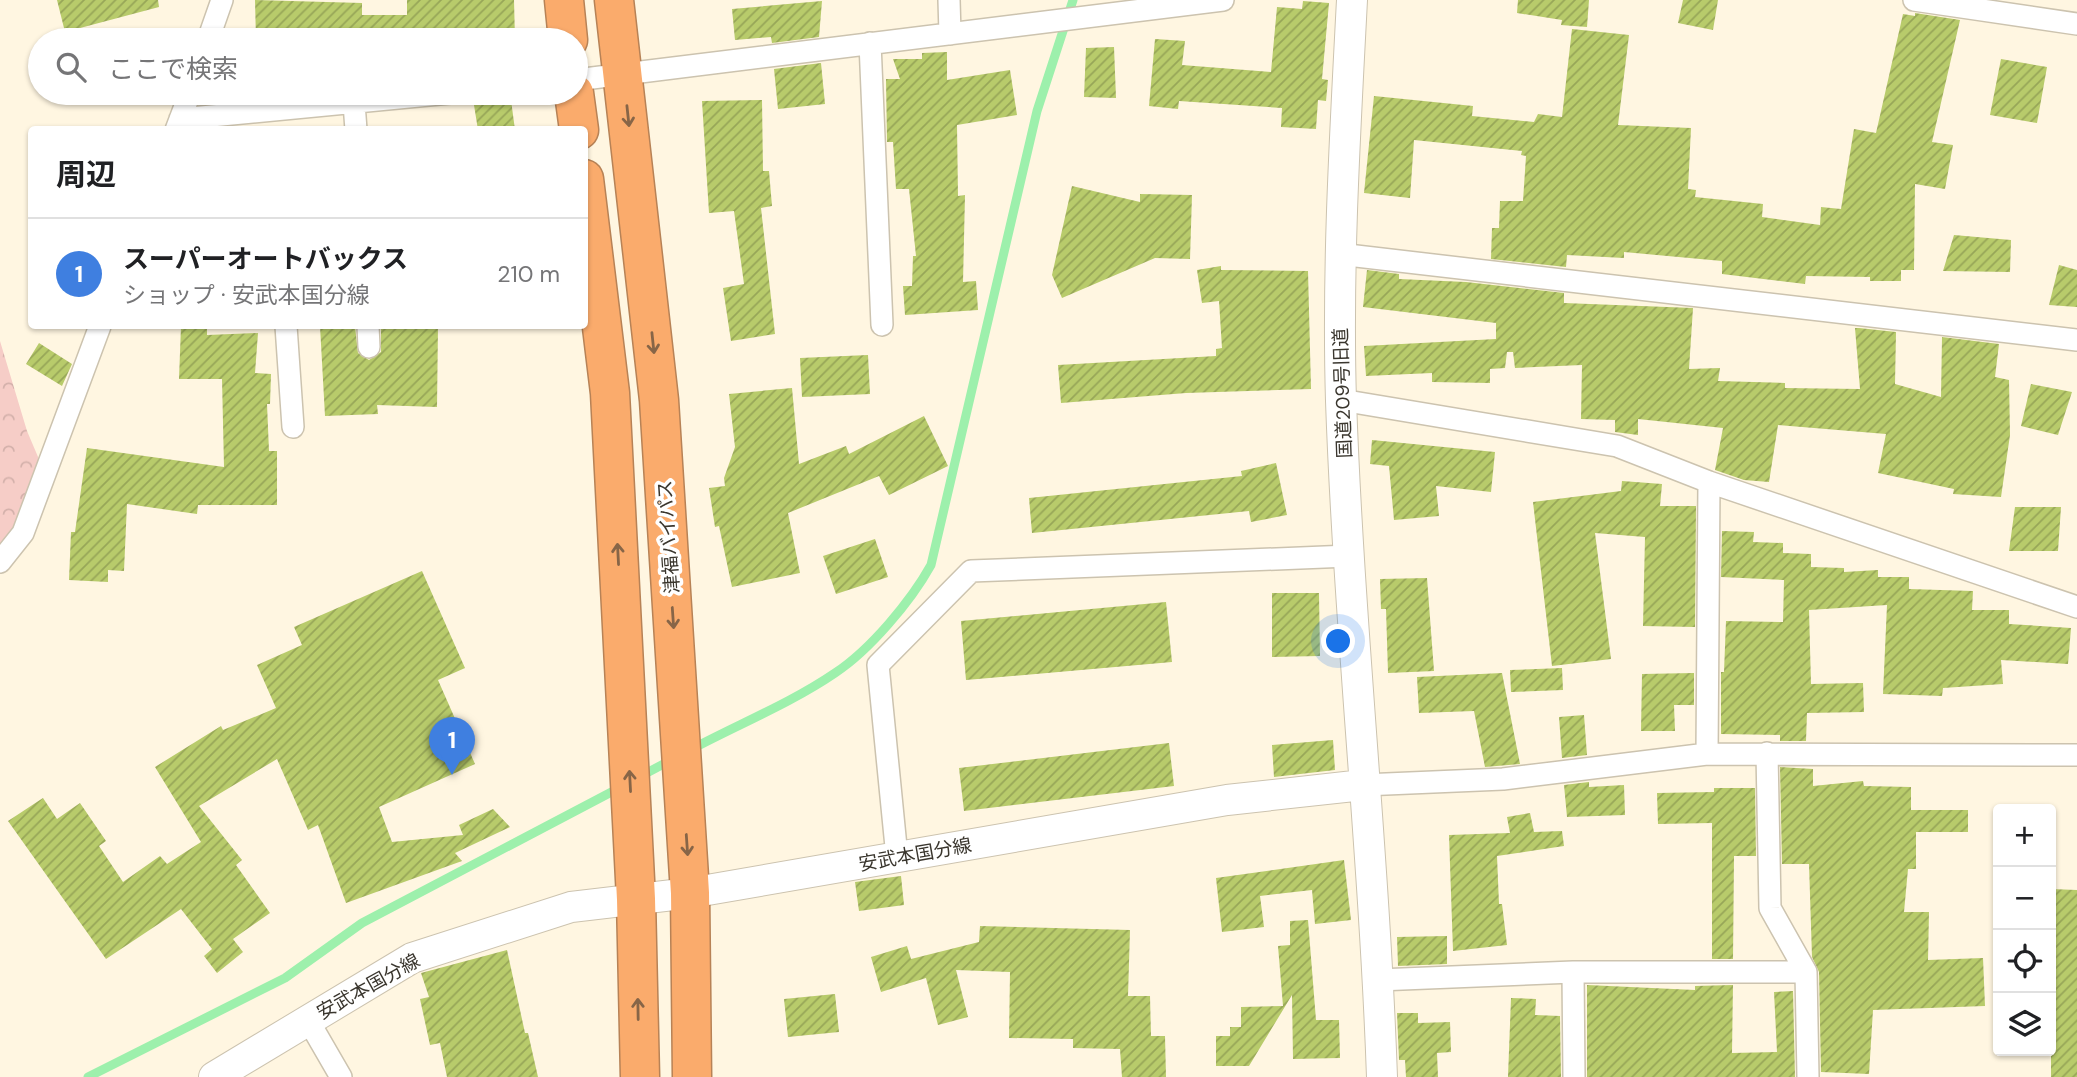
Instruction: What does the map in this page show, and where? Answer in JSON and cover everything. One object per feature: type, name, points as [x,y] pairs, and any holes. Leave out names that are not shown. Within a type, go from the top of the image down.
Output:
[{"type":"highway","points":[[564,0],[568,28]]},
{"type":"highway","name":"津福バイパス","points":[[614,0],[659,400],[690,892],[692,1077]]},
{"type":"highway","points":[[576,105],[579,126]]},
{"type":"highway","points":[[588,212],[610,393],[636,899],[640,1077]]},
{"type":"main road","name":"国道209号旧道","points":[[1352,0],[1339,254],[1341,400],[1363,785]]},
{"type":"main road","name":"安武本国分線","points":[[214,1077],[412,958],[571,907],[690,892],[1227,800],[1363,785]]},
{"type":"main road","points":[[1363,785],[1378,980],[1382,1077]]},
{"type":"street","points":[[212,28],[222,0]]},
{"type":"street","points":[[949,0],[950,34]]},
{"type":"street","points":[[588,78],[1223,0]]},
{"type":"street","points":[[1914,0],[2077,24]]},
{"type":"street","points":[[870,43],[882,326]]},
{"type":"street","points":[[185,105],[178,124],[277,120],[345,105]]},
{"type":"street","points":[[354,105],[356,126]]},
{"type":"street","points":[[1339,254],[2077,340]]},
{"type":"street","points":[[0,562],[23,533],[99,329]]},
{"type":"street","points":[[286,329],[293,428]]},
{"type":"street","points":[[1341,400],[1617,446],[1709,482],[2077,607]]},
{"type":"street","points":[[1707,754],[1709,482]]},
{"type":"street","points":[[897,857],[878,665],[971,571],[1349,556]]},
{"type":"street","points":[[1767,753],[1770,908],[1806,972],[1808,1077]]},
{"type":"street","points":[[1363,785],[1503,779],[1707,754],[2077,755]]},
{"type":"street","points":[[1378,980],[1573,972],[1806,972]]},
{"type":"street","points":[[1573,972],[1574,1077]]},
{"type":"street","points":[[308,1020],[341,1077]]},
{"type":"green space","points":[[0,341],[27,431],[47,478],[0,549]]},
{"type":"building","points":[[57,0],[158,0],[159,7],[80,28],[64,28]]},
{"type":"building","points":[[255,0],[362,3],[362,15],[407,15],[407,0],[514,0],[515,28],[256,28]]},
{"type":"building","points":[[1518,0],[1589,0],[1587,27],[1561,25],[1562,20],[1517,13]]},
{"type":"building","points":[[1683,0],[1718,0],[1713,30],[1678,23]]},
{"type":"building","points":[[822,1],[819,37],[772,43],[771,37],[735,40],[732,9]]},
{"type":"building","points":[[1303,1],[1329,3],[1322,79],[1328,80],[1326,101],[1318,100],[1316,129],[1281,127],[1282,108],[1179,101],[1178,109],[1149,106],[1155,39],[1185,41],[1182,65],[1271,72],[1277,7],[1302,9]]},
{"type":"building","points":[[1915,13],[1960,20],[1932,142],[1953,145],[1945,189],[1915,184],[1914,270],[1901,270],[1901,281],[1870,281],[1870,277],[1806,276],[1805,284],[1722,274],[1722,261],[1624,252],[1624,258],[1567,255],[1566,267],[1491,259],[1492,228],[1499,228],[1500,201],[1523,201],[1526,156],[1521,155],[1522,151],[1414,140],[1410,198],[1364,193],[1374,96],[1473,106],[1472,116],[1534,122],[1538,114],[1562,117],[1572,29],[1629,35],[1618,125],[1691,128],[1688,189],[1696,190],[1695,197],[1763,204],[1762,217],[1820,225],[1821,207],[1841,209],[1854,129],[1876,133],[1903,14],[1915,16]]},
{"type":"building","points":[[1114,47],[1116,98],[1084,97],[1086,48]]},
{"type":"building","points":[[947,52],[947,80],[1010,70],[1017,115],[957,125],[958,196],[965,195],[963,282],[976,281],[978,310],[905,315],[903,286],[912,286],[913,256],[916,256],[909,189],[896,189],[893,142],[887,142],[886,79],[900,79],[893,59],[922,59],[922,53]]},
{"type":"building","points":[[2001,59],[2047,67],[2037,123],[1990,115]]},
{"type":"building","points":[[821,63],[825,104],[778,109],[774,69]]},
{"type":"building","points":[[762,100],[763,171],[769,171],[772,206],[761,208],[775,334],[731,341],[723,288],[744,284],[734,211],[709,213],[702,101]]},
{"type":"building","points":[[474,105],[512,105],[514,126],[477,126]]},
{"type":"building","points":[[1072,186],[1140,202],[1140,194],[1192,195],[1190,259],[1155,258],[1062,298],[1052,275]]},
{"type":"building","points":[[1954,235],[2011,240],[2010,272],[1943,271]]},
{"type":"building","points":[[2059,265],[2077,270],[2077,307],[2049,305]]},
{"type":"building","points":[[1221,266],[1221,270],[1308,271],[1311,389],[1186,393],[1061,403],[1058,365],[1216,356],[1216,349],[1222,348],[1219,301],[1202,303],[1197,270]]},
{"type":"building","points":[[1367,270],[1399,274],[1399,279],[1466,282],[1564,293],[1564,303],[1693,308],[1689,369],[1720,368],[1718,381],[1785,383],[1785,388],[1860,389],[1855,328],[1859,328],[1896,332],[1895,384],[1941,397],[1942,337],[1999,344],[1995,377],[2009,380],[2010,435],[2001,497],[1953,494],[1954,489],[1878,473],[1886,434],[1778,425],[1769,482],[1744,480],[1715,470],[1723,428],[1638,419],[1638,435],[1615,432],[1615,420],[1581,419],[1582,365],[1515,368],[1513,352],[1507,352],[1505,368],[1490,369],[1490,383],[1432,382],[1432,373],[1366,376],[1364,346],[1496,339],[1496,323],[1363,307]]},
{"type":"building","points":[[181,329],[207,329],[207,335],[258,333],[255,373],[271,374],[270,404],[267,404],[269,451],[277,451],[277,505],[198,505],[197,514],[127,504],[124,571],[108,570],[108,582],[69,580],[71,532],[75,532],[87,448],[224,467],[222,379],[179,379]]},
{"type":"building","points":[[320,329],[355,329],[358,353],[369,360],[381,352],[381,329],[438,329],[437,407],[377,405],[378,414],[325,416]]},
{"type":"building","points":[[39,343],[72,364],[62,386],[26,364]]},
{"type":"building","points":[[868,355],[870,394],[802,397],[800,358]]},
{"type":"building","points":[[2031,384],[2072,392],[2058,435],[2021,426]]},
{"type":"building","points":[[792,388],[799,464],[846,446],[849,454],[924,416],[948,466],[889,495],[879,476],[788,513],[800,573],[732,587],[719,526],[715,527],[709,488],[725,486],[724,478],[735,447],[729,394]]},
{"type":"building","points":[[1372,440],[1495,452],[1491,492],[1436,486],[1439,516],[1394,520],[1389,466],[1370,464]]},
{"type":"building","points":[[1276,463],[1287,515],[1251,522],[1249,511],[1032,533],[1029,498],[1242,476],[1241,471]]},
{"type":"building","points":[[1622,481],[1662,484],[1660,506],[1696,506],[1695,627],[1643,626],[1645,537],[1595,533],[1611,659],[1552,666],[1533,502],[1621,491]]},
{"type":"building","points":[[2015,507],[2061,507],[2058,551],[2009,551]]},
{"type":"building","points":[[1722,531],[1754,532],[1753,542],[1783,543],[1783,553],[1811,554],[1811,567],[1844,568],[1844,572],[1878,570],[1878,577],[1909,577],[1909,589],[1973,591],[1972,610],[2009,610],[2009,624],[2071,628],[2068,664],[2001,660],[2003,684],[1943,688],[1942,696],[1883,694],[1887,605],[1809,610],[1811,684],[1863,683],[1864,712],[1807,713],[1806,741],[1780,741],[1780,735],[1721,734],[1721,672],[1724,672],[1726,621],[1783,622],[1784,580],[1721,577]]},
{"type":"building","points":[[875,539],[888,577],[836,594],[823,556]]},
{"type":"building","points":[[422,571],[465,668],[438,680],[475,764],[379,807],[392,842],[463,835],[459,825],[493,809],[510,827],[455,853],[462,861],[346,903],[318,825],[308,830],[277,759],[199,806],[242,860],[236,865],[270,913],[233,939],[243,952],[217,973],[204,956],[212,949],[181,909],[106,959],[8,821],[43,798],[57,819],[80,803],[106,841],[99,846],[123,882],[160,856],[167,864],[201,842],[155,767],[221,726],[223,730],[276,708],[257,665],[302,645],[294,627]]},
{"type":"building","points":[[1427,578],[1434,671],[1388,673],[1386,609],[1381,609],[1380,579]]},
{"type":"building","points":[[1272,593],[1319,593],[1320,656],[1272,657]]},
{"type":"building","points":[[1166,602],[1172,662],[966,680],[961,621]]},
{"type":"building","points":[[1562,668],[1563,690],[1511,692],[1510,670]]},
{"type":"building","points":[[1502,673],[1520,764],[1485,767],[1474,711],[1419,713],[1417,677]]},
{"type":"building","points":[[1694,673],[1694,705],[1674,705],[1675,731],[1641,731],[1642,674]]},
{"type":"building","points":[[1584,715],[1587,755],[1562,758],[1559,717]]},
{"type":"building","points":[[1333,740],[1335,770],[1274,777],[1272,745]]},
{"type":"building","points":[[1169,743],[1174,786],[964,811],[959,768]]},
{"type":"building","points":[[1780,767],[1813,769],[1813,786],[1863,781],[1864,786],[1911,787],[1911,810],[1968,810],[1968,832],[1916,832],[1916,869],[1908,869],[1904,912],[1929,912],[1928,960],[1983,958],[1985,1006],[1873,1010],[1869,1074],[1821,1072],[1819,972],[1812,957],[1809,864],[1782,864]]},
{"type":"building","points":[[1589,782],[1589,787],[1624,785],[1625,815],[1567,817],[1564,785]]},
{"type":"building","points":[[1714,788],[1755,788],[1756,856],[1734,856],[1733,959],[1712,959],[1712,823],[1658,824],[1657,793],[1714,792]]},
{"type":"building","points":[[1530,813],[1534,832],[1562,831],[1564,846],[1497,856],[1499,904],[1502,904],[1507,945],[1453,951],[1449,835],[1510,833],[1507,817]]},
{"type":"building","points":[[1344,860],[1351,920],[1315,924],[1312,890],[1260,896],[1264,927],[1222,932],[1216,878]]},
{"type":"building","points":[[901,876],[904,905],[859,911],[855,882]]},
{"type":"building","points":[[2056,889],[2077,890],[2077,1077],[2051,1077],[2051,1056],[2056,1056]]},
{"type":"building","points":[[1308,920],[1316,1020],[1339,1020],[1340,1058],[1293,1059],[1292,995],[1249,1066],[1216,1066],[1216,1036],[1230,1036],[1230,1027],[1241,1027],[1241,1007],[1283,1006],[1278,946],[1290,945],[1290,921]]},
{"type":"building","points":[[980,926],[1130,930],[1128,996],[1150,996],[1151,1036],[1165,1036],[1166,1077],[1122,1077],[1120,1049],[1073,1048],[1073,1039],[1009,1038],[1010,972],[956,970],[968,1017],[938,1025],[926,978],[881,992],[871,957],[907,946],[911,959],[979,942]]},
{"type":"building","points":[[1447,936],[1447,964],[1398,966],[1397,937]]},
{"type":"building","points":[[507,950],[525,1033],[528,1033],[538,1077],[447,1077],[440,1043],[430,1045],[420,999],[429,997],[421,973]]},
{"type":"building","points":[[1587,985],[1695,990],[1695,986],[1733,985],[1732,1053],[1777,1052],[1774,992],[1793,991],[1795,1077],[1587,1077]]},
{"type":"building","points":[[835,994],[839,1032],[788,1037],[784,999]]},
{"type":"building","points":[[1511,998],[1536,999],[1535,1015],[1560,1016],[1561,1077],[1508,1077]]},
{"type":"building","points":[[1397,1013],[1418,1013],[1418,1023],[1450,1022],[1451,1052],[1437,1053],[1438,1077],[1406,1077],[1405,1060],[1399,1060]]},
{"type":"waterway","points":[[692,749],[801,694],[848,663],[889,624],[931,565],[1037,111],[1073,0]]},
{"type":"waterway","points":[[639,777],[673,759]]},
{"type":"waterway","points":[[88,1077],[285,978],[362,923],[621,787]]},
{"type":"place","name":"スーパーオートバックス","points":[[452,775]]}]
